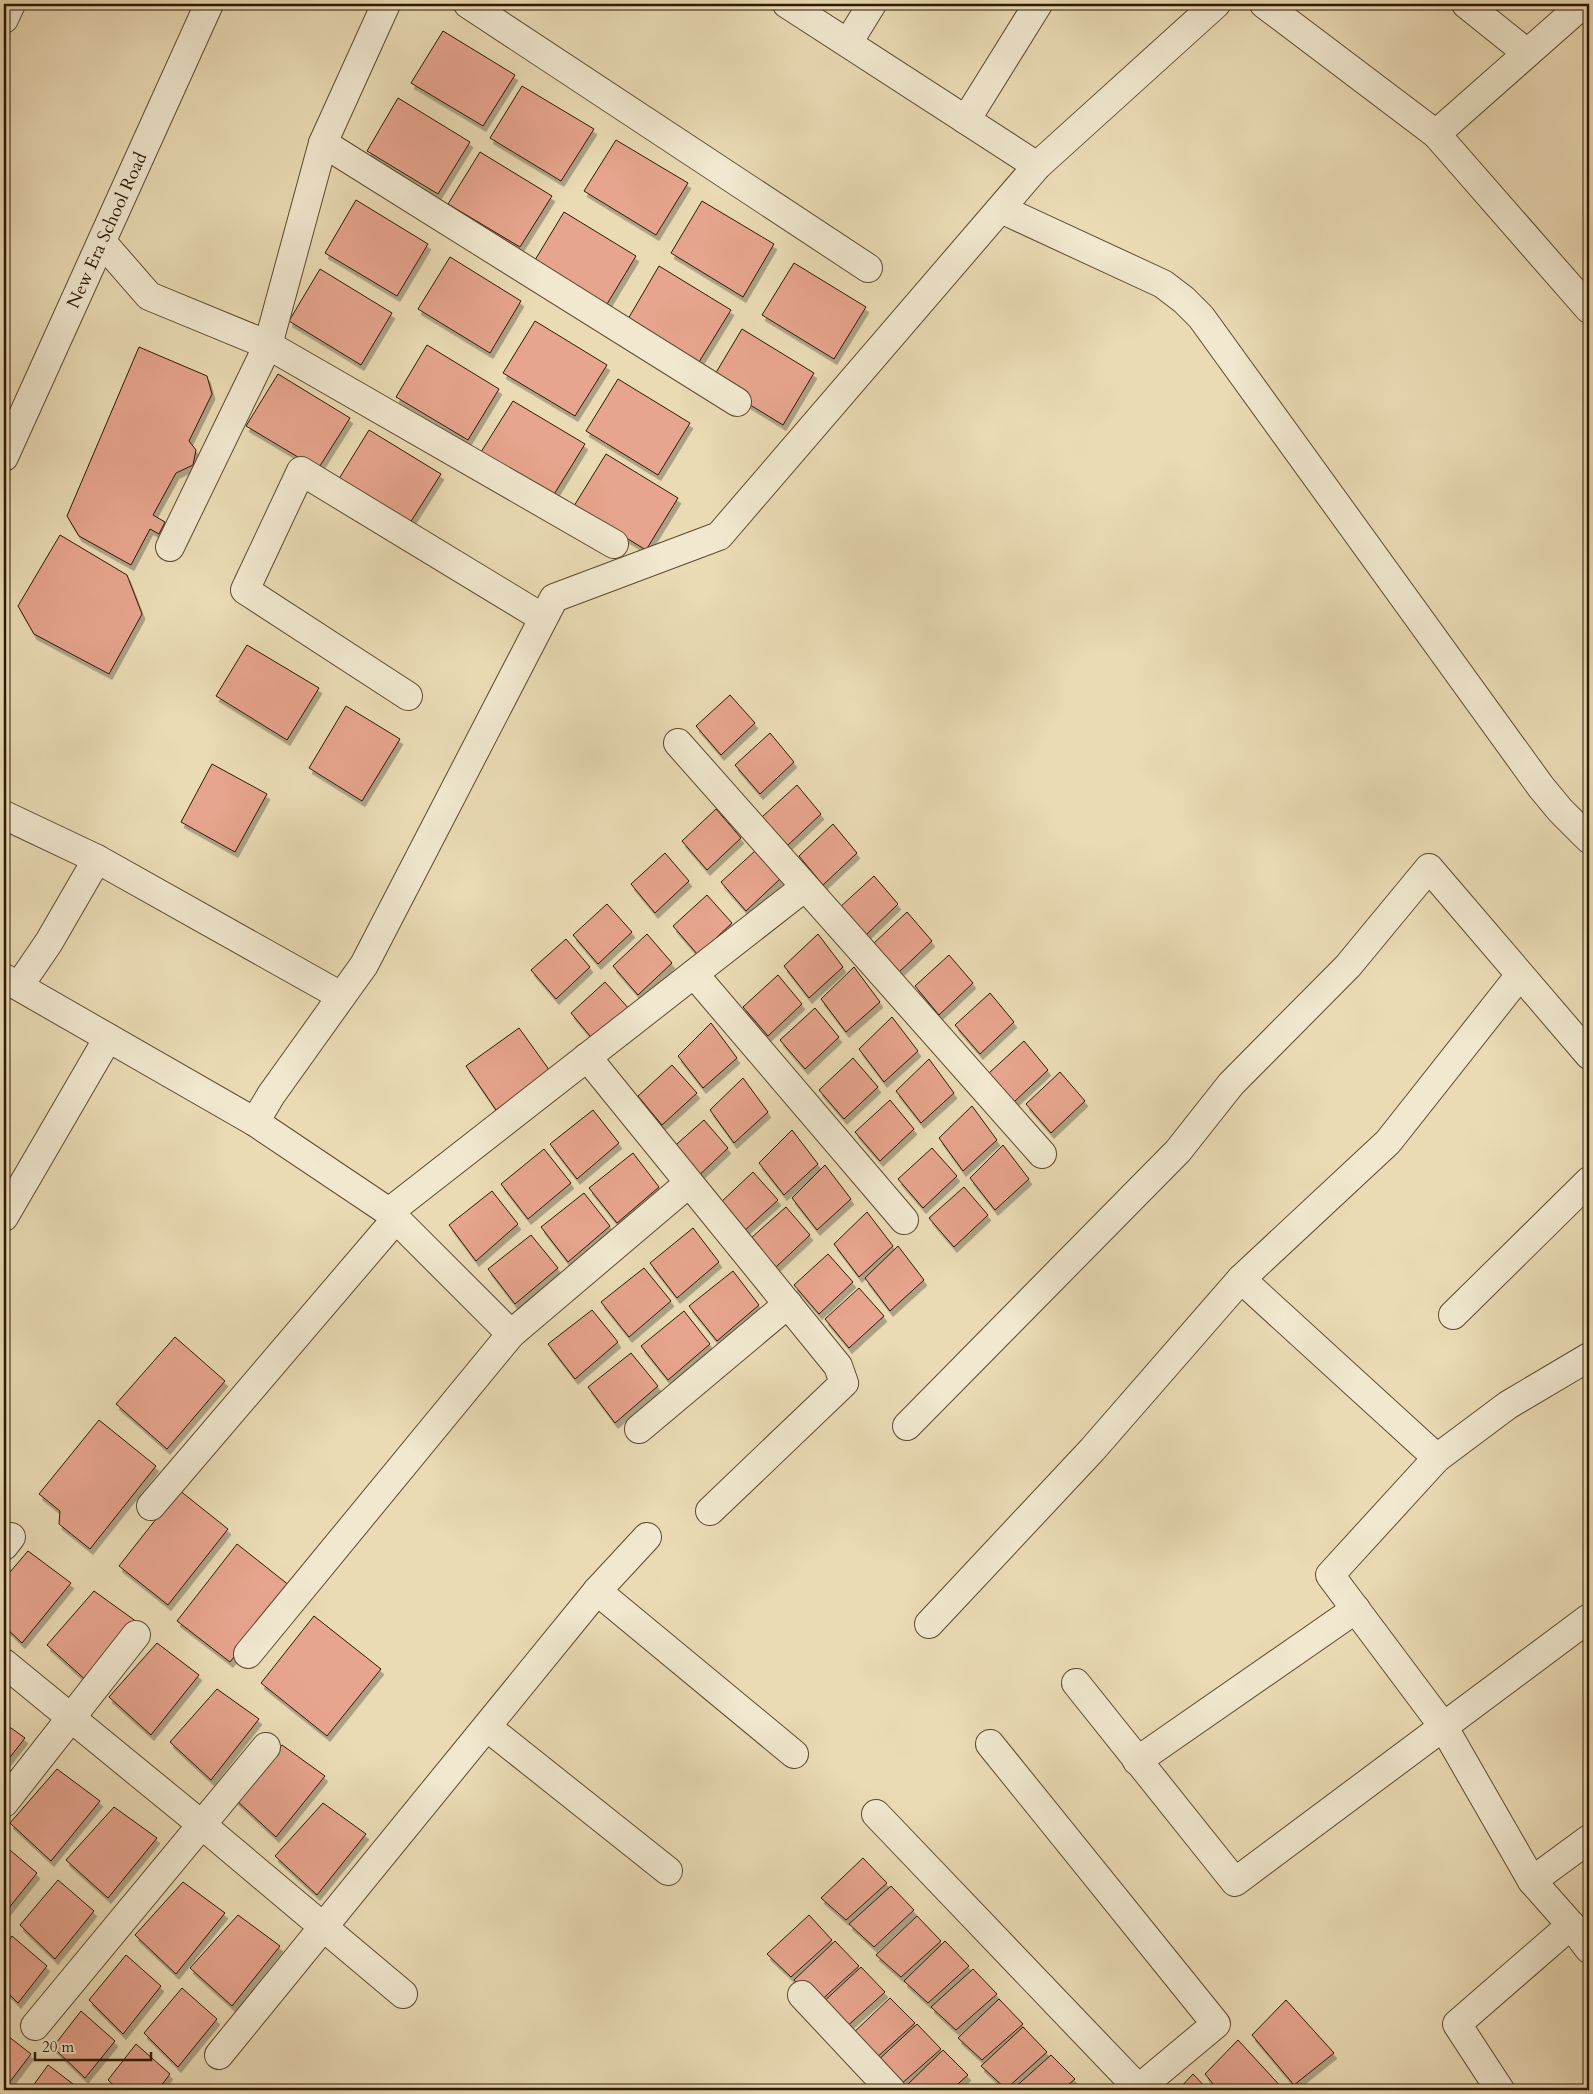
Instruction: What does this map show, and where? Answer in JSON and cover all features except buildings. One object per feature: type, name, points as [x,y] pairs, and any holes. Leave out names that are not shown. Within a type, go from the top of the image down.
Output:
[{"type":"street","points":[[4,19],[11,4]]},
{"type":"street","name":"New Era School Road","points":[[4,457],[10,424],[102,242],[210,4]]},
{"type":"street","points":[[170,547],[268,345],[323,143],[386,4]]},
{"type":"street","points":[[468,4],[868,268]]},
{"type":"street","points":[[787,4],[1037,166]]},
{"type":"street","points":[[848,43],[872,4]]},
{"type":"street","points":[[966,120],[1038,4]]},
{"type":"street","points":[[256,1122],[271,1095],[364,964],[554,598],[718,536],[1037,166],[1216,4]]},
{"type":"street","points":[[1264,4],[1436,134],[1589,309]]},
{"type":"street","points":[[1466,4],[1527,53]]},
{"type":"street","points":[[1436,134],[1583,4]]},
{"type":"street","points":[[323,143],[737,402]]},
{"type":"street","points":[[1001,209],[1163,284],[1184,300],[1201,317],[1541,787],[1560,810],[1589,839]]},
{"type":"street","points":[[102,242],[149,296],[268,345],[614,544]]},
{"type":"street","points":[[408,696],[245,590],[301,472],[543,618]]},
{"type":"street","points":[[678,743],[1042,1154]]},
{"type":"street","points":[[4,815],[97,859],[341,996]]},
{"type":"street","points":[[97,859],[48,942],[11,982],[256,1122],[392,1215],[511,1334]]},
{"type":"street","points":[[907,1426],[1178,1151],[1232,1084],[1348,966],[1429,868],[1589,1055]]},
{"type":"street","points":[[151,1506],[392,1215],[587,1057],[805,887]]},
{"type":"street","points":[[694,974],[904,1220]]},
{"type":"street","points":[[929,1624],[1092,1450],[1241,1279],[1388,1142],[1520,975]]},
{"type":"street","points":[[4,1217],[108,1038]]},
{"type":"street","points":[[587,1057],[838,1366],[844,1383],[710,1511]]},
{"type":"street","points":[[1453,1315],[1589,1182]]},
{"type":"street","points":[[248,1654],[511,1334],[689,1183]]},
{"type":"street","points":[[1241,1279],[1437,1458]]},
{"type":"street","points":[[639,1428],[788,1304]]},
{"type":"street","points":[[1589,1357],[1508,1405],[1437,1458],[1330,1575],[1444,1726],[1532,1881],[1589,1949]]},
{"type":"street","points":[[219,2055],[597,1591],[647,1537]]},
{"type":"street","points":[[597,1591],[794,1754]]},
{"type":"street","points":[[1138,1761],[1356,1609]]},
{"type":"street","points":[[1076,1683],[1235,1882],[1589,1618]]},
{"type":"street","points":[[4,1802],[136,1635]]},
{"type":"street","points":[[4,1663],[202,1825],[403,1994]]},
{"type":"street","points":[[487,1727],[668,1871]]},
{"type":"street","points":[[876,1814],[1138,2090],[1216,2024],[990,1744]]},
{"type":"street","points":[[36,2026],[266,1747]]},
{"type":"street","points":[[1532,1881],[1589,1839]]},
{"type":"street","points":[[1500,2090],[1457,2024],[1570,1926]]},
{"type":"street","points":[[802,1995],[891,2090]]}]
